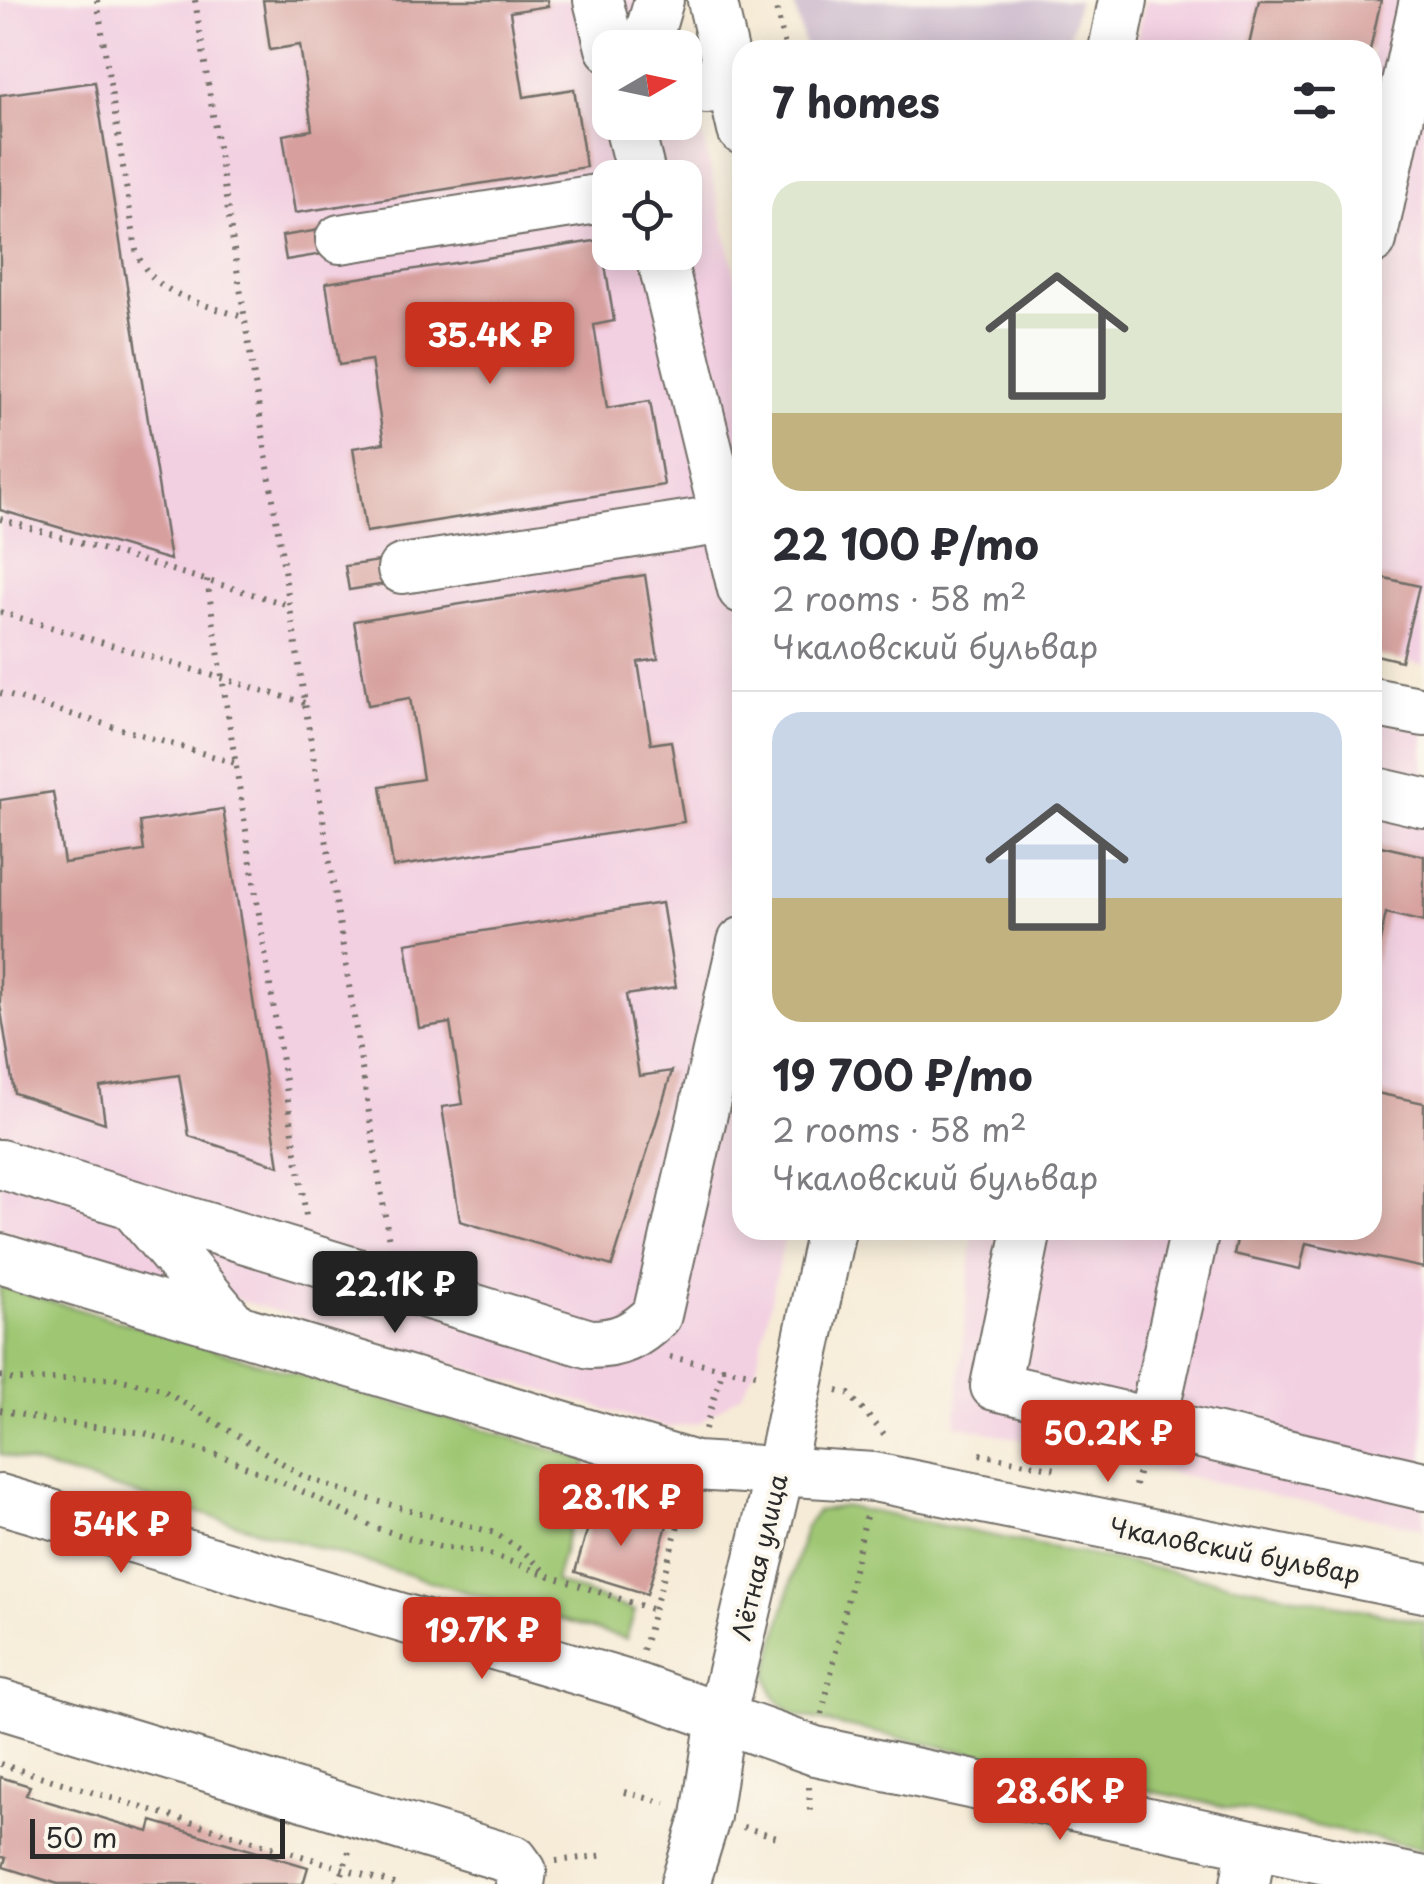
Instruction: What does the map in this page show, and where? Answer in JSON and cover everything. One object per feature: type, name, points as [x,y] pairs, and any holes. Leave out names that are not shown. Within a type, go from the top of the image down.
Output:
[{"type":"street","points":[[598,0],[606,30]]},
{"type":"street","points":[[650,30],[659,0]]},
{"type":"street","points":[[712,0],[732,86]]},
{"type":"street","points":[[1115,40],[1123,0]]},
{"type":"street","points":[[1382,194],[1424,0]]},
{"type":"street","points":[[702,87],[732,105]]},
{"type":"street","points":[[340,239],[592,199]]},
{"type":"street","points":[[664,270],[732,548]]},
{"type":"street","points":[[402,570],[725,519]]},
{"type":"street","points":[[1382,704],[1424,712]]},
{"type":"street","points":[[1382,793],[1424,803]]},
{"type":"street","points":[[0,1164],[590,1344],[626,1340],[657,1315],[732,986]]},
{"type":"street","points":[[133,1206],[236,1329]]},
{"type":"street","name":"Лётная улица","points":[[685,1884],[706,1816],[721,1718],[829,1240]]},
{"type":"street","points":[[1025,1240],[994,1386],[1424,1486]]},
{"type":"street","points":[[1152,1423],[1193,1240]]},
{"type":"street","name":"Чкаловский бульвар","points":[[0,1258],[695,1466],[874,1478],[1424,1588]]},
{"type":"street","points":[[0,1499],[632,1686],[814,1751],[1248,1864],[1424,1881]]},
{"type":"street","points":[[0,1704],[514,1860],[522,1871],[520,1884]]},
{"type":"path","points":[[96,0],[141,266],[162,288],[245,318]]},
{"type":"path","points":[[195,0],[396,1287]]},
{"type":"path","points":[[774,0],[784,40]]},
{"type":"path","points":[[0,519],[290,604]]},
{"type":"path","points":[[207,580],[312,1261]]},
{"type":"path","points":[[0,612],[305,702]]},
{"type":"path","points":[[0,693],[236,763]]},
{"type":"path","points":[[0,1376],[13,1380],[114,1378],[161,1388],[305,1477],[362,1497],[495,1532],[550,1576]]},
{"type":"path","points":[[0,1410],[53,1422],[144,1433],[224,1457],[315,1497],[373,1528],[440,1548],[484,1552],[654,1610]]},
{"type":"path","points":[[821,1720],[867,1510]]},
{"type":"path","points":[[0,1764],[394,1884]]},
{"type":"path","points":[[808,1780],[810,1811]]},
{"type":"path","points":[[624,1792],[665,1804]]},
{"type":"path","points":[[742,1826],[780,1838]]},
{"type":"shaded area","points":[[0,0],[671,0],[678,30],[592,30],[592,140],[702,140],[702,133],[732,261],[732,1240],[784,1240],[756,1369],[741,1394],[699,1423],[668,1428],[0,1229]]},
{"type":"shaded area","points":[[793,0],[1078,0],[1069,40],[803,40]]},
{"type":"shaded area","points":[[1145,0],[1424,0],[1424,665],[1382,656],[1382,40],[1137,40]]},
{"type":"shaded area","points":[[1382,721],[1424,731],[1424,1529],[955,1425],[972,1240],[1382,1240]]},
{"type":"green space","points":[[0,1286],[587,1460],[555,1582],[635,1611],[626,1639],[0,1454]]},
{"type":"green space","points":[[844,1506],[1424,1622],[1424,1849],[793,1715],[774,1697],[767,1675],[805,1528],[817,1511]]},
{"type":"building","points":[[263,0],[547,0],[548,6],[510,12],[524,97],[574,89],[586,167],[295,213],[283,135],[312,130],[300,45],[270,50]]},
{"type":"building","points":[[1259,0],[1381,0],[1372,40],[1250,40]]},
{"type":"building","points":[[95,82],[170,560],[0,510],[0,95]]},
{"type":"building","points":[[338,227],[341,251],[286,260],[282,236]]},
{"type":"building","points":[[592,241],[592,270],[606,270],[614,321],[594,325],[607,408],[650,401],[664,485],[366,532],[353,448],[384,443],[371,360],[339,365],[326,283]]},
{"type":"building","points":[[400,558],[404,581],[349,590],[345,566]]},
{"type":"building","points":[[645,575],[658,659],[638,662],[651,744],[671,741],[684,822],[393,867],[381,786],[423,779],[410,698],[368,705],[354,621]]},
{"type":"building","points":[[1382,577],[1419,586],[1401,661],[1382,656]]},
{"type":"building","points":[[53,792],[64,863],[144,851],[140,822],[223,809],[279,1166],[189,1136],[179,1075],[100,1087],[105,1123],[14,1093],[0,1004],[0,800]]},
{"type":"building","points":[[1382,846],[1424,856],[1424,922],[1386,913],[1382,932]]},
{"type":"building","points":[[662,903],[676,987],[626,995],[639,1076],[672,1071],[612,1266],[460,1221],[442,1107],[463,1104],[450,1023],[419,1028],[406,943]]},
{"type":"building","points":[[1382,1094],[1424,1103],[1424,1268],[1306,1243],[1300,1269],[1234,1254],[1237,1240],[1382,1240]]},
{"type":"building","points":[[595,1504],[667,1525],[647,1594],[575,1572]]},
{"type":"building","points":[[0,1777],[30,1786],[26,1795],[149,1832],[152,1821],[308,1867],[303,1884],[58,1884],[3,1867],[6,1858],[0,1856]]}]
